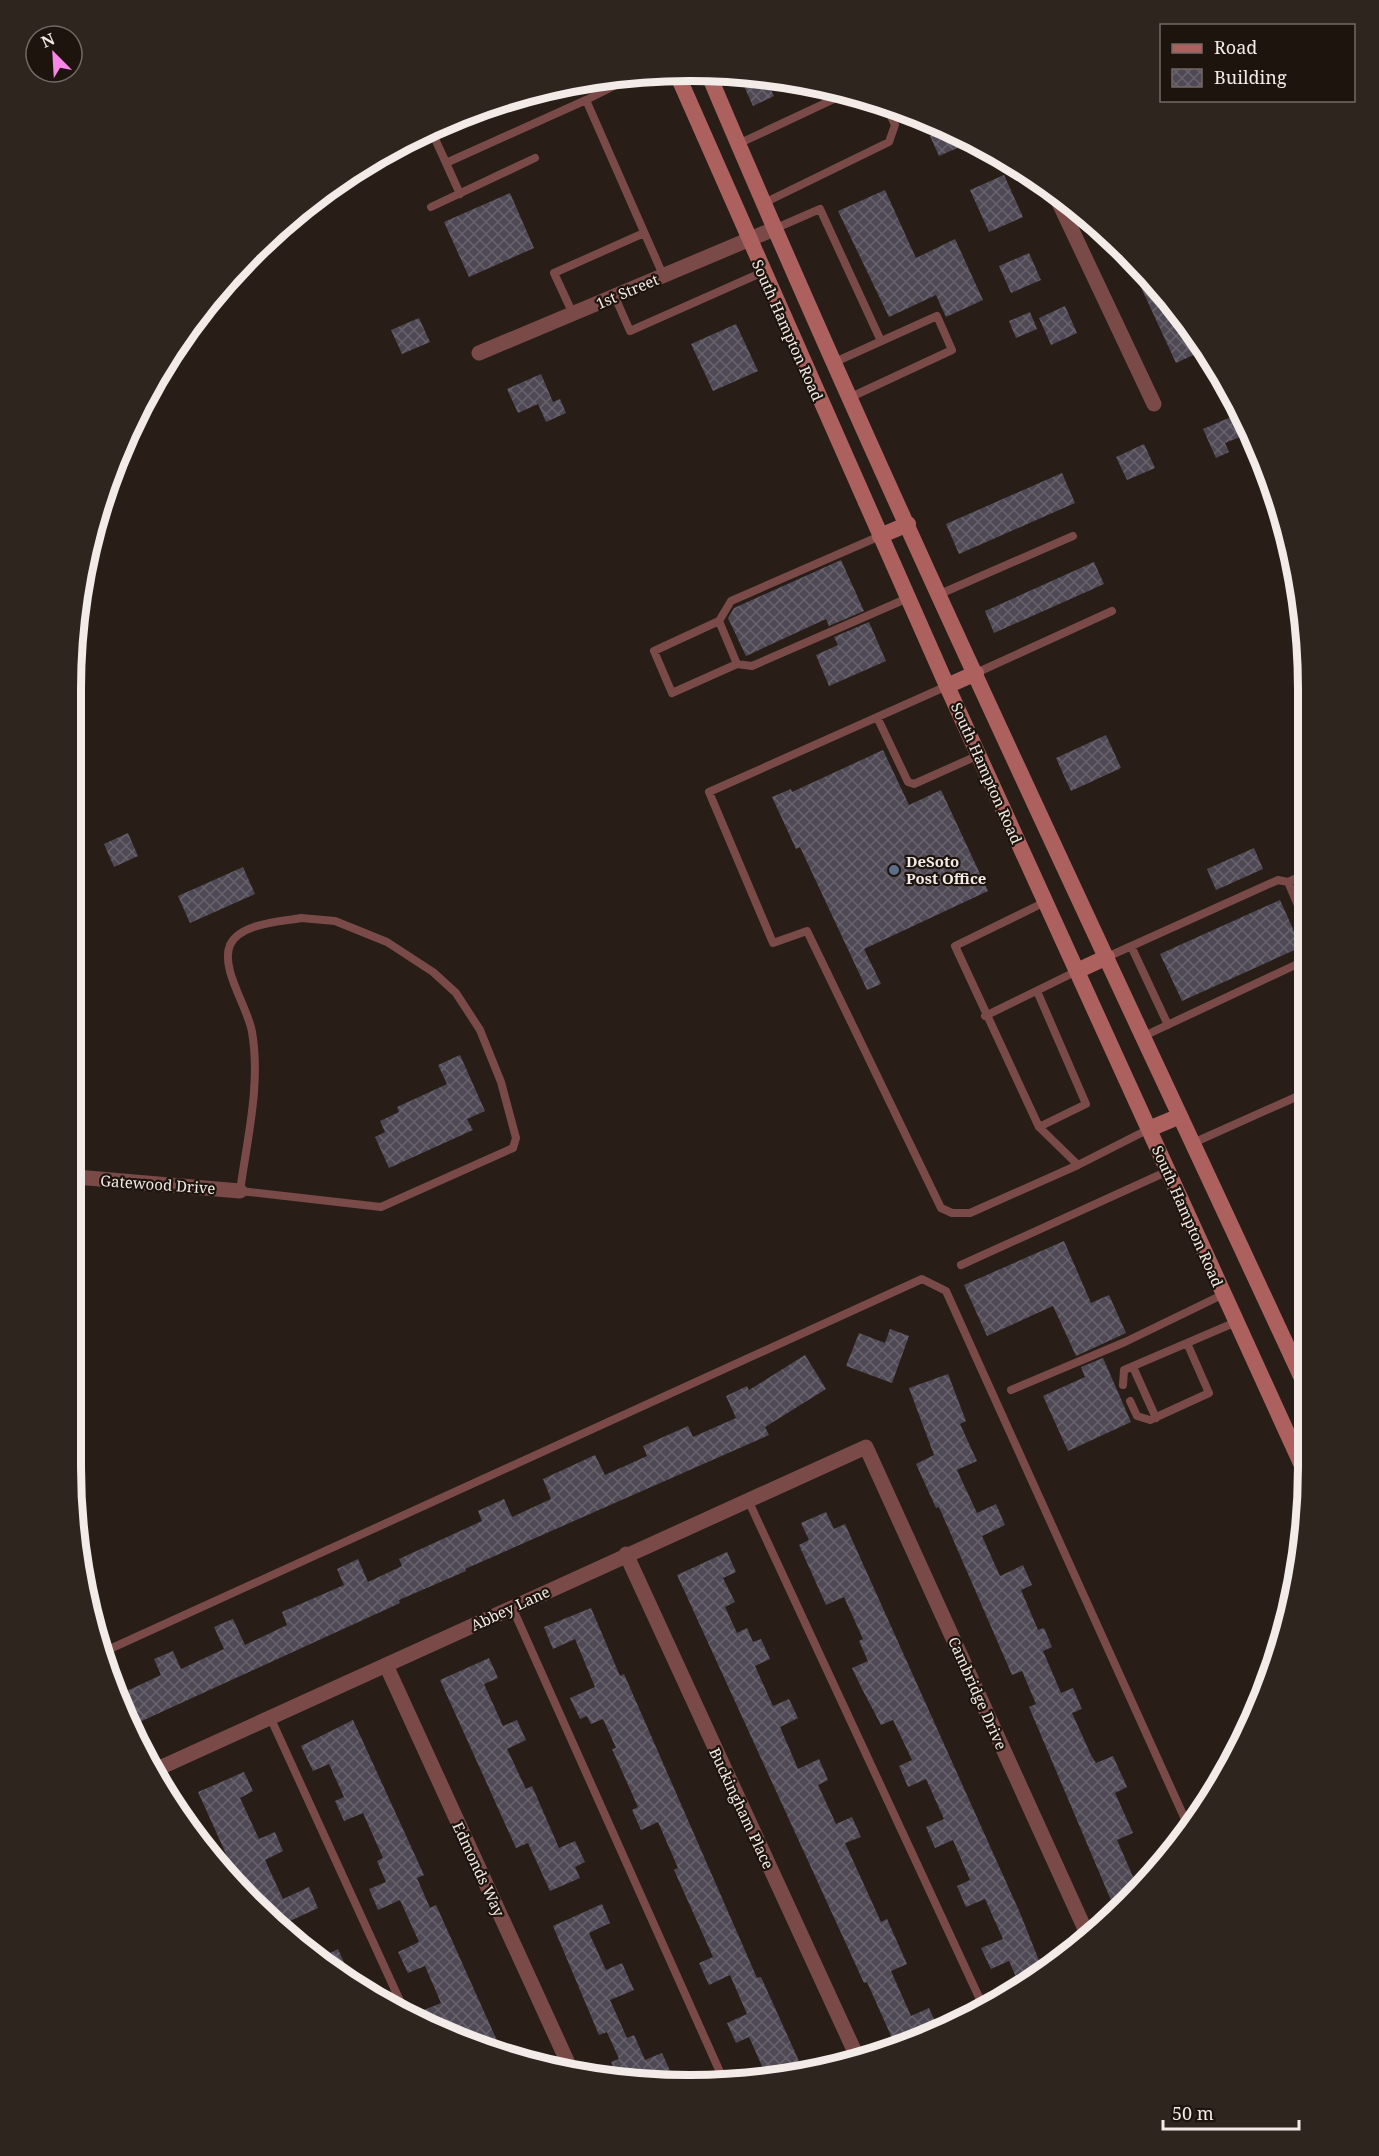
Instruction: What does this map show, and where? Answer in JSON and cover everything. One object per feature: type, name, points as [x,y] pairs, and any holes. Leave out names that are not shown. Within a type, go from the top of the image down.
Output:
[{"type":"main road","name":"South Hampton Road","points":[[680,81],[880,536],[1298,1457]]},
{"type":"main road","name":"South Hampton Road","points":[[712,82],[774,229],[908,524],[1298,1370]]},
{"type":"main road","points":[[880,536],[908,524]]},
{"type":"main road","points":[[948,686],[976,673]]},
{"type":"main road","points":[[1077,971],[1107,957]]},
{"type":"main road","points":[[1149,1129],[1180,1116]]},
{"type":"street","points":[[1062,208],[1154,404]]},
{"type":"street","name":"1st Street","points":[[479,353],[774,229]]},
{"type":"street","name":"Gatewood Drive","points":[[81,1177],[240,1191]]},
{"type":"street","name":"Abbey Lane","points":[[161,1767],[626,1554],[866,1447]]},
{"type":"street","name":"Cambridge Drive","points":[[866,1447],[1085,1929]]},
{"type":"street","name":"Buckingham Place","points":[[626,1554],[855,2052]]},
{"type":"street","name":"Edmonds Way","points":[[386,1665],[568,2062]]},
{"type":"lane","points":[[446,163],[614,86]]},
{"type":"lane","points":[[586,99],[663,275]]},
{"type":"lane","points":[[738,144],[834,99]]},
{"type":"lane","points":[[764,203],[889,142],[895,125],[890,115]]},
{"type":"lane","points":[[434,137],[460,194]]},
{"type":"lane","points":[[431,207],[535,158]]},
{"type":"lane","points":[[774,229],[820,209],[881,341]]},
{"type":"lane","points":[[573,314],[554,273],[644,232]]},
{"type":"lane","points":[[615,297],[630,331],[763,272]]},
{"type":"lane","points":[[835,362],[937,316],[952,350],[851,397]]},
{"type":"lane","points":[[880,536],[731,601],[719,621],[654,651],[672,693],[737,664],[752,666],[908,598]]},
{"type":"lane","points":[[940,594],[1073,536]]},
{"type":"lane","points":[[976,673],[1112,611]]},
{"type":"lane","points":[[719,621],[737,664]]},
{"type":"lane","points":[[948,686],[709,792],[773,944],[807,931],[941,1208],[951,1213],[970,1213],[1078,1165],[1149,1129]]},
{"type":"lane","points":[[877,717],[908,782],[914,784],[979,755]]},
{"type":"lane","points":[[1107,957],[1278,880],[1288,882],[1298,878]]},
{"type":"lane","points":[[1288,882],[1298,905]]},
{"type":"lane","points":[[1045,902],[955,946],[1039,1127],[1078,1165]]},
{"type":"lane","points":[[301,918],[335,921],[387,942],[409,955],[456,993],[480,1030],[501,1082],[516,1138],[513,1148],[381,1207],[240,1191],[254,1084],[252,1031],[229,970],[229,948],[236,937],[257,926],[301,918]]},
{"type":"lane","points":[[1131,946],[1168,1025]]},
{"type":"lane","points":[[1144,1036],[1298,964]]},
{"type":"lane","points":[[986,1016],[1077,971]]},
{"type":"lane","points":[[1037,991],[1086,1104],[1039,1127]]},
{"type":"lane","points":[[1193,1143],[1298,1097]]},
{"type":"lane","points":[[961,1265],[1167,1171]]},
{"type":"lane","points":[[109,1649],[922,1279],[946,1291],[1185,1819]]},
{"type":"lane","points":[[1011,1389],[1125,1342],[1224,1294]]},
{"type":"lane","points":[[1123,1385],[1124,1370],[1236,1322]]},
{"type":"lane","points":[[1130,1401],[1137,1416],[1150,1420],[1209,1393],[1187,1343]]},
{"type":"lane","points":[[1133,1367],[1156,1418]]},
{"type":"lane","points":[[748,1500],[980,2000]]},
{"type":"lane","points":[[512,1607],[721,2074]]},
{"type":"lane","points":[[270,1717],[400,2001]]},
{"type":"building","points":[[743,83],[769,86],[774,96],[753,106]]},
{"type":"building","points":[[936,133],[962,146],[939,156],[930,136]]},
{"type":"building","points":[[1004,175],[1023,217],[989,232],[970,190]]},
{"type":"building","points":[[885,190],[916,258],[955,239],[983,300],[946,317],[936,295],[889,317],[838,211]]},
{"type":"building","points":[[510,193],[534,248],[469,277],[444,222]]},
{"type":"building","points":[[1029,253],[1041,280],[1011,293],[999,266]]},
{"type":"building","points":[[1136,276],[1172,319],[1197,353],[1176,363]]},
{"type":"building","points":[[1065,306],[1077,333],[1051,345],[1039,318]]},
{"type":"building","points":[[1030,312],[1037,329],[1016,338],[1009,321]]},
{"type":"building","points":[[419,318],[430,342],[402,354],[391,330]]},
{"type":"building","points":[[736,324],[758,371],[713,391],[691,344]]},
{"type":"building","points":[[541,374],[553,402],[560,399],[566,413],[546,422],[538,404],[518,413],[507,389]]},
{"type":"building","points":[[1231,417],[1240,437],[1225,443],[1229,452],[1216,458],[1203,429]]},
{"type":"building","points":[[1144,444],[1155,468],[1127,480],[1116,457]]},
{"type":"building","points":[[1062,473],[1075,503],[959,554],[946,524]]},
{"type":"building","points":[[841,560],[864,611],[829,626],[826,619],[746,656],[728,618],[734,608]]},
{"type":"building","points":[[1094,562],[1104,584],[994,633],[985,611]]},
{"type":"building","points":[[869,622],[886,661],[829,686],[816,655],[838,645],[834,637]]},
{"type":"building","points":[[1106,735],[1121,768],[1071,791],[1056,758]]},
{"type":"building","name":"DeSoto Post Office","points":[[883,750],[909,805],[941,790],[988,891],[864,949],[881,984],[867,990],[800,847],[796,849],[772,797],[791,789],[792,792]]},
{"type":"building","points":[[128,833],[138,856],[114,867],[104,844]]},
{"type":"building","points":[[1254,848],[1263,869],[1216,890],[1207,869]]},
{"type":"building","points":[[243,867],[255,894],[190,923],[178,896]]},
{"type":"building","points":[[1280,900],[1298,940],[1298,948],[1182,1001],[1160,954]]},
{"type":"building","points":[[460,1055],[485,1111],[467,1119],[473,1130],[389,1168],[375,1137],[385,1132],[380,1121],[399,1112],[397,1107],[447,1084],[438,1065]]},
{"type":"building","points":[[1064,1241],[1091,1303],[1109,1295],[1126,1333],[1076,1356],[1053,1306],[987,1336],[964,1285]]},
{"type":"building","points":[[890,1329],[909,1336],[892,1383],[846,1366],[859,1333],[885,1343]]},
{"type":"building","points":[[805,1355],[826,1389],[765,1427],[769,1435],[465,1569],[466,1571],[399,1600],[400,1603],[138,1723],[124,1692],[161,1675],[154,1659],[173,1651],[181,1669],[224,1649],[214,1627],[233,1619],[245,1645],[287,1625],[282,1612],[344,1585],[337,1569],[358,1559],[368,1582],[402,1566],[399,1559],[482,1521],[478,1511],[504,1499],[512,1517],[551,1499],[543,1479],[595,1455],[605,1475],[647,1456],[643,1446],[688,1426],[693,1437],[736,1418],[726,1396],[747,1386],[749,1390]]},
{"type":"building","points":[[1103,1358],[1131,1422],[1068,1451],[1043,1396],[1085,1377],[1081,1367]]},
{"type":"building","points":[[948,1374],[966,1421],[960,1424],[977,1461],[957,1470],[977,1513],[996,1504],[1005,1525],[982,1536],[1000,1576],[1023,1565],[1032,1585],[1021,1590],[1038,1630],[1044,1628],[1052,1647],[1043,1651],[1061,1693],[1073,1688],[1082,1709],[1072,1713],[1091,1755],[1096,1763],[1113,1756],[1127,1787],[1115,1793],[1133,1833],[1117,1840],[1135,1881],[1113,1904],[1029,1707],[1036,1704],[1022,1671],[1012,1675],[939,1507],[936,1508],[916,1464],[934,1455],[909,1388]]},
{"type":"building","points":[[826,1512],[834,1529],[845,1524],[1020,1913],[1040,1963],[1017,1979],[1009,1961],[991,1969],[981,1948],[1003,1939],[985,1899],[966,1907],[957,1886],[970,1880],[953,1840],[935,1848],[926,1827],[944,1819],[926,1779],[908,1787],[899,1766],[912,1760],[893,1720],[881,1725],[852,1668],[868,1661],[859,1641],[863,1639],[844,1597],[826,1605],[799,1545],[809,1540],[801,1523]]},
{"type":"building","points":[[727,1552],[736,1572],[723,1578],[735,1602],[725,1607],[737,1633],[747,1628],[753,1642],[761,1639],[770,1659],[755,1666],[773,1706],[789,1699],[798,1718],[780,1727],[798,1769],[819,1759],[828,1780],[818,1785],[836,1824],[852,1817],[861,1837],[845,1843],[881,1922],[887,1919],[907,1964],[891,1971],[911,2016],[929,2008],[936,2023],[893,2040],[867,1982],[864,1983],[677,1575]]},
{"type":"building","points":[[591,1608],[620,1676],[624,1674],[757,1978],[761,1977],[800,2064],[764,2071],[749,2037],[736,2043],[727,2023],[747,2014],[730,1975],[709,1985],[699,1963],[713,1957],[674,1870],[678,1868],[658,1822],[641,1830],[632,1810],[638,1807],[612,1749],[616,1748],[603,1719],[591,1724],[587,1716],[580,1719],[570,1698],[595,1687],[575,1639],[553,1649],[544,1627]]},
{"type":"building","points":[[489,1658],[498,1678],[484,1684],[503,1726],[517,1720],[526,1740],[507,1749],[526,1789],[532,1786],[559,1848],[575,1841],[585,1862],[575,1867],[580,1878],[550,1891],[528,1843],[516,1848],[440,1680]]},
{"type":"building","points":[[353,1720],[424,1875],[417,1878],[430,1908],[436,1905],[499,2044],[426,2015],[424,2010],[441,2003],[425,1966],[408,1973],[398,1952],[419,1942],[400,1900],[378,1910],[369,1889],[386,1882],[377,1861],[383,1858],[363,1813],[344,1821],[335,1801],[344,1797],[329,1764],[313,1771],[301,1746]]},
{"type":"building","points":[[244,1772],[253,1791],[240,1798],[259,1839],[275,1832],[283,1851],[265,1860],[283,1899],[309,1887],[318,1908],[290,1921],[293,1928],[259,1897],[233,1869],[198,1792]]},
{"type":"building","points":[[602,1904],[610,1923],[589,1933],[606,1970],[622,1963],[634,1990],[610,2000],[627,2038],[634,2035],[645,2060],[662,2053],[672,2075],[615,2070],[611,2062],[619,2059],[607,2032],[599,2035],[553,1926]]},
{"type":"building","points":[[338,1949],[347,1969],[327,1955]]},
{"type":"place","name":"DeSoto Post Office","points":[[894,870]]}]
